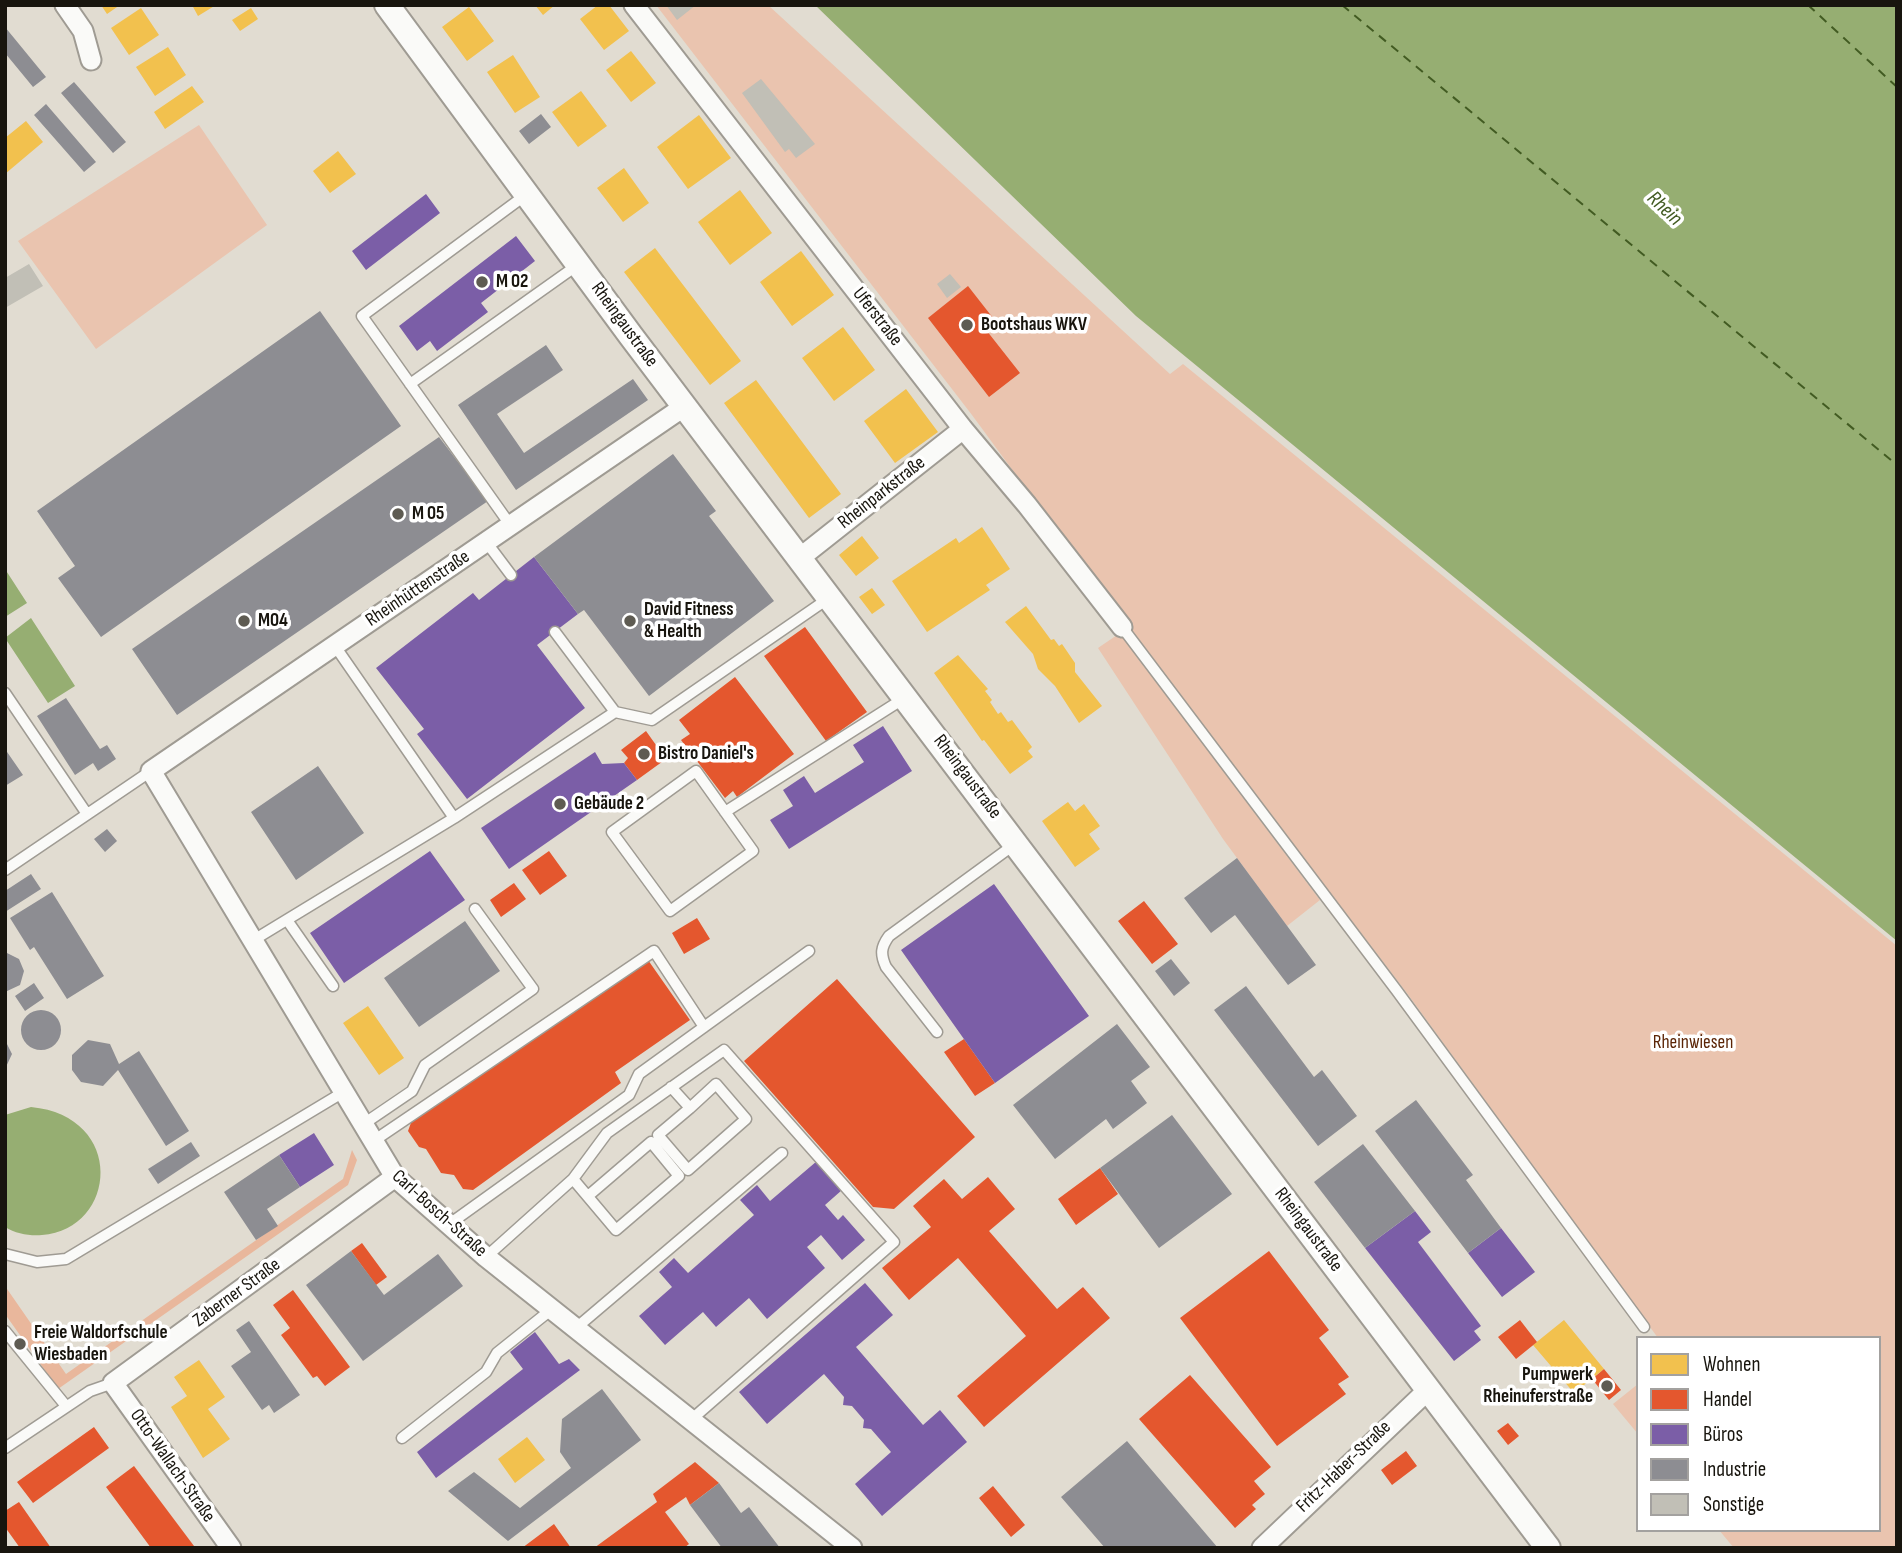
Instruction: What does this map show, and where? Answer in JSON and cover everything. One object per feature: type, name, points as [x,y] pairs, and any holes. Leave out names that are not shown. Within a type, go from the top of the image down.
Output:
[{"type":"street","points":[[65,5],[83,31],[91,60]]},
{"type":"street","name":"Rheingaustraße","points":[[387,5],[685,406],[1548,1548]]},
{"type":"street","name":"Uferstraße","points":[[634,5],[963,429],[1027,505],[1122,627]]},
{"type":"street","name":"Rheinhüttenstraße","points":[[151,771],[685,406]]},
{"type":"street","name":"Rheinparkstraße","points":[[801,557],[963,429]]},
{"type":"street","name":"Carl-Bosch-Straße","points":[[151,771],[342,1093],[395,1177],[486,1257],[852,1548]]},
{"type":"street","name":"Zaberner Straße","points":[[114,1383],[395,1177]]},
{"type":"street","name":"Otto-Wallach-Straße","points":[[114,1383],[231,1548]]},
{"type":"street","name":"Fritz-Haber-Straße","points":[[1262,1548],[1429,1389]]},
{"type":"lane","points":[[511,526],[362,316],[527,194]]},
{"type":"lane","points":[[410,384],[579,263]]},
{"type":"lane","points":[[487,542],[511,575]]},
{"type":"lane","points":[[555,632],[615,712],[652,720],[830,596]]},
{"type":"lane","points":[[1122,627],[1397,991],[1644,1327]]},
{"type":"lane","points":[[335,646],[454,818]]},
{"type":"lane","points":[[5,693],[87,814]]},
{"type":"lane","points":[[725,812],[906,696]]},
{"type":"lane","points":[[252,941],[454,818],[615,712]]},
{"type":"lane","points":[[5,870],[151,771]]},
{"type":"lane","points":[[695,771],[725,812],[753,851],[670,911],[612,832],[695,771]]},
{"type":"lane","points":[[937,1032],[886,967],[881,956],[883,945],[889,936],[1017,843]]},
{"type":"lane","points":[[367,1134],[412,1091],[425,1065],[533,989],[475,909]]},
{"type":"lane","points":[[288,920],[332,986]]},
{"type":"lane","points":[[367,1134],[654,951],[704,1027]]},
{"type":"lane","points":[[448,1225],[629,1095],[639,1074],[809,951]]},
{"type":"lane","points":[[486,1257],[573,1179],[607,1133],[724,1051],[894,1242],[691,1419]]},
{"type":"lane","points":[[716,1084],[746,1119],[688,1170],[658,1135],[690,1108],[716,1084]]},
{"type":"lane","points":[[671,1087],[690,1108]]},
{"type":"lane","points":[[5,1255],[37,1262],[66,1259],[342,1093]]},
{"type":"lane","points":[[573,1179],[587,1196],[616,1230],[680,1176],[651,1142],[587,1196]]},
{"type":"lane","points":[[576,1328],[782,1153]]},
{"type":"lane","points":[[402,1438],[486,1372],[497,1353],[552,1309]]},
{"type":"lane","points":[[5,1331],[66,1406]]},
{"type":"lane","name":"Zaberner Straße","points":[[5,1448],[90,1391],[114,1383]]},
{"type":"green space","name":"Rheinwiesen","points":[[656,5],[768,5],[1170,374],[1183,364],[1897,946],[1897,1548],[1734,1548],[1721,1532],[1881,1532],[1881,1336],[1657,1336],[1409,996],[1129,629],[972,415]]},
{"type":"green space","points":[[199,125],[267,225],[96,349],[18,241]]},
{"type":"green space","points":[[1120,633],[1320,900],[1287,926],[1223,839],[1098,648]]},
{"type":"green space","points":[[1636,1386],[1636,1432],[1613,1404]]},
{"type":"shaded area","points":[[352,1150],[357,1160],[348,1185],[58,1389],[5,1314],[5,1286],[66,1374],[343,1179]]},
{"type":"water","name":"Rhein","points":[[815,5],[1897,5],[1897,941],[1136,316]]},
{"type":"water","points":[[5,569],[27,603],[5,617]]},
{"type":"water","points":[[31,618],[75,686],[48,703],[5,638]]},
{"type":"water","points":[[31,1107],[62,1115],[83,1130],[96,1150],[101,1172],[97,1194],[86,1214],[67,1228],[42,1235],[23,1234],[5,1227],[5,1115]]},
{"type":"building: Wohnen","points":[[101,5],[120,5],[107,14]]},
{"type":"building: Wohnen","points":[[192,5],[216,5],[198,16]]},
{"type":"building: Wohnen","points":[[535,5],[555,5],[543,15]]},
{"type":"building: Wohnen","points":[[598,5],[609,5],[629,31],[604,50],[580,19]]},
{"type":"building: Wohnen","points":[[469,7],[494,41],[467,61],[442,27]]},
{"type":"building: Wohnen","points":[[141,8],[159,35],[129,55],[111,28]]},
{"type":"building: Wohnen","points":[[251,8],[258,19],[240,31],[232,20]]},
{"type":"building: Wohnen","points":[[168,47],[186,75],[155,96],[136,67]]},
{"type":"building: Wohnen","points":[[631,51],[656,83],[631,102],[606,70]]},
{"type":"building: Wohnen","points":[[513,55],[540,97],[515,113],[487,72]]},
{"type":"building: Wohnen","points":[[192,86],[204,102],[165,129],[154,112]]},
{"type":"building: Wohnen","points":[[581,91],[607,126],[578,147],[552,112]]},
{"type":"building: Wohnen","points":[[699,115],[731,158],[688,189],[657,147]]},
{"type":"building: Wohnen","points":[[26,121],[43,142],[5,174],[5,138]]},
{"type":"building: Wohnen","points":[[338,151],[356,174],[330,193],[313,171]]},
{"type":"building: Wohnen","points":[[624,168],[649,203],[623,222],[597,188]]},
{"type":"building: Wohnen","points":[[740,190],[772,233],[730,265],[698,222]]},
{"type":"building: Wohnen","points":[[655,248],[741,361],[710,385],[624,272]]},
{"type":"building: Wohnen","points":[[801,251],[834,295],[792,326],[760,282]]},
{"type":"building: Wohnen","points":[[843,327],[875,370],[834,401],[802,358]]},
{"type":"building: Wohnen","points":[[756,380],[841,494],[809,518],[724,403]]},
{"type":"building: Wohnen","points":[[906,389],[938,432],[895,463],[864,421]]},
{"type":"building: Wohnen","points":[[982,527],[1010,569],[986,585],[990,590],[927,632],[892,581],[956,538],[959,543]]},
{"type":"building: Wohnen","points":[[862,536],[879,558],[856,576],[839,555]]},
{"type":"building: Wohnen","points":[[872,588],[885,605],[872,614],[859,597]]},
{"type":"building: Wohnen","points":[[1026,606],[1051,640],[1054,639],[1059,646],[1062,644],[1075,663],[1075,672],[1102,706],[1079,723],[1055,686],[1038,669],[1033,654],[1005,622]]},
{"type":"building: Wohnen","points":[[958,655],[988,689],[985,691],[998,714],[1001,712],[1008,722],[1012,720],[1032,747],[1028,751],[1033,757],[1010,774],[984,740],[982,741],[934,673]]},
{"type":"building: Wohnen","points":[[1068,802],[1075,811],[1084,804],[1100,826],[1089,834],[1100,849],[1075,867],[1042,821]]},
{"type":"building: Wohnen","points":[[368,1006],[404,1058],[379,1075],[343,1023]]},
{"type":"building: Wohnen","points":[[1564,1320],[1604,1369],[1574,1393],[1533,1345]]},
{"type":"building: Wohnen","points":[[199,1360],[225,1397],[208,1409],[230,1439],[203,1458],[171,1407],[187,1396],[174,1377]]},
{"type":"building: Wohnen","points":[[527,1437],[545,1460],[515,1483],[498,1459]]},
{"type":"building: Handel","points":[[968,286],[993,318],[983,326],[1020,373],[989,397],[928,318]]},
{"type":"building: Handel","points":[[805,627],[867,712],[826,741],[764,656]]},
{"type":"building: Handel","points":[[735,677],[794,754],[737,797],[733,791],[725,798],[681,740],[690,734],[679,720]]},
{"type":"building: Handel","name":"Bistro Daniel's","points":[[646,731],[666,759],[637,780],[624,763],[628,758],[621,750]]},
{"type":"building: Handel","points":[[549,851],[567,876],[540,895],[522,870]]},
{"type":"building: Handel","points":[[514,883],[526,899],[501,917],[490,900]]},
{"type":"building: Handel","points":[[1144,901],[1178,944],[1152,964],[1118,921]]},
{"type":"building: Handel","points":[[697,918],[710,939],[684,954],[672,933]]},
{"type":"building: Handel","points":[[648,960],[690,1020],[615,1072],[621,1083],[473,1190],[463,1189],[454,1175],[441,1173],[426,1149],[419,1147],[408,1131],[412,1120]]},
{"type":"building: Handel","points":[[837,979],[975,1137],[894,1209],[873,1207],[744,1061]]},
{"type":"building: Handel","points":[[964,1039],[995,1083],[975,1096],[944,1052]]},
{"type":"building: Handel","points":[[1100,1168],[1118,1194],[1076,1225],[1058,1199]]},
{"type":"building: Handel","points":[[988,1177],[1015,1209],[989,1231],[1057,1309],[1083,1287],[1110,1318],[984,1427],[957,1396],[1026,1336],[958,1258],[909,1300],[882,1268],[931,1227],[913,1206],[944,1179],[962,1199]]},
{"type":"building: Handel","points":[[362,1243],[387,1277],[376,1285],[351,1251]]},
{"type":"building: Handel","points":[[1269,1251],[1329,1330],[1319,1338],[1349,1377],[1338,1384],[1346,1394],[1277,1446],[1180,1318]]},
{"type":"building: Handel","points":[[293,1290],[350,1367],[325,1386],[317,1376],[313,1378],[281,1335],[290,1328],[273,1305]]},
{"type":"building: Handel","points":[[1520,1320],[1537,1342],[1516,1359],[1498,1337]]},
{"type":"building: Handel","name":"Pumpwerk Rheinuferstraße","points":[[1604,1369],[1621,1390],[1609,1400],[1592,1379]]},
{"type":"building: Handel","points":[[1190,1375],[1271,1467],[1254,1481],[1265,1494],[1252,1505],[1256,1509],[1235,1528],[1139,1419]]},
{"type":"building: Handel","points":[[1508,1423],[1519,1436],[1508,1445],[1497,1431]]},
{"type":"building: Handel","points":[[94,1427],[109,1448],[33,1503],[17,1482]]},
{"type":"building: Handel","points":[[1406,1451],[1417,1466],[1392,1485],[1381,1470]]},
{"type":"building: Handel","points":[[695,1462],[719,1483],[690,1505],[686,1497],[665,1512],[689,1544],[684,1548],[594,1548],[657,1502],[653,1494]]},
{"type":"building: Handel","points":[[134,1466],[194,1546],[192,1548],[151,1548],[106,1487]]},
{"type":"building: Handel","points":[[993,1486],[1025,1525],[1011,1537],[979,1498]]},
{"type":"building: Handel","points":[[19,1502],[51,1548],[20,1548],[5,1527],[5,1511]]},
{"type":"building: Handel","points":[[554,1524],[571,1548],[522,1548]]},
{"type":"building: Büros","points":[[426,194],[440,213],[366,270],[352,251]]},
{"type":"building: Büros","name":"M 02","points":[[516,236],[535,261],[481,303],[488,312],[437,351],[430,341],[417,351],[399,326]]},
{"type":"building: Büros","points":[[534,557],[578,614],[537,645],[585,708],[467,799],[417,734],[424,729],[376,668],[473,593],[479,600]]},
{"type":"building: Büros","points":[[883,726],[912,771],[789,849],[770,820],[793,806],[783,790],[804,776],[815,793],[864,762],[853,745]]},
{"type":"building: Büros","name":"Gebäude 2","points":[[595,752],[602,764],[624,763],[637,780],[509,869],[481,828]]},
{"type":"building: Büros","points":[[430,851],[465,900],[344,983],[310,933]]},
{"type":"building: Büros","points":[[994,884],[1089,1016],[995,1083],[901,950]]},
{"type":"building: Büros","points":[[314,1133],[334,1165],[300,1187],[279,1155]]},
{"type":"building: Büros","points":[[817,1161],[842,1190],[825,1205],[838,1220],[843,1215],[865,1240],[842,1260],[821,1235],[807,1247],[825,1268],[767,1319],[749,1298],[716,1327],[703,1312],[665,1345],[639,1316],[672,1287],[659,1272],[674,1258],[688,1273],[754,1215],[740,1200],[757,1185],[770,1201]]},
{"type":"building: Büros","points":[[1415,1211],[1431,1232],[1418,1242],[1481,1326],[1474,1331],[1481,1340],[1454,1361],[1365,1248]]},
{"type":"building: Büros","points":[[1501,1228],[1535,1272],[1502,1297],[1468,1253]]},
{"type":"building: Büros","points":[[865,1283],[893,1315],[856,1347],[923,1425],[940,1410],[967,1442],[882,1516],[855,1484],[891,1452],[871,1429],[863,1428],[864,1420],[852,1406],[843,1405],[844,1397],[824,1374],[767,1424],[739,1392]]},
{"type":"building: Büros","points":[[535,1332],[559,1364],[569,1359],[580,1370],[436,1478],[417,1452],[523,1369],[510,1352]]},
{"type":"building: Industrie","points":[[5,27],[46,77],[33,87],[5,53]]},
{"type":"building: Industrie","points":[[74,82],[126,142],[113,153],[61,93]]},
{"type":"building: Industrie","points":[[46,104],[96,162],[84,172],[34,115]]},
{"type":"building: Industrie","points":[[541,114],[551,127],[529,144],[519,131]]},
{"type":"building: Industrie","points":[[320,311],[401,426],[101,637],[58,578],[75,566],[37,511]]},
{"type":"building: Industrie","points":[[546,345],[563,370],[497,414],[524,453],[633,379],[648,400],[516,490],[458,405]]},
{"type":"building: Industrie","points":[[439,437],[488,501],[177,715],[132,649]]},
{"type":"building: Industrie","points":[[673,454],[716,511],[709,516],[774,601],[649,696],[584,610],[578,614],[534,557]]},
{"type":"building: Industrie","points":[[66,698],[100,749],[107,745],[116,759],[98,771],[93,763],[75,775],[37,716]]},
{"type":"building: Industrie","points":[[5,749],[23,775],[5,786]]},
{"type":"building: Industrie","points":[[318,766],[364,833],[296,880],[251,812]]},
{"type":"building: Industrie","points":[[107,829],[117,841],[105,852],[94,839]]},
{"type":"building: Industrie","points":[[1237,858],[1316,965],[1288,985],[1235,915],[1211,933],[1184,898]]},
{"type":"building: Industrie","points":[[31,874],[41,889],[5,912],[5,891]]},
{"type":"building: Industrie","points":[[52,892],[104,976],[67,999],[34,947],[30,950],[10,918]]},
{"type":"building: Industrie","points":[[465,921],[500,971],[419,1027],[384,978]]},
{"type":"building: Industrie","points":[[5,952],[19,959],[24,971],[20,985],[5,992]]},
{"type":"building: Industrie","points":[[1171,959],[1190,983],[1174,996],[1155,971]]},
{"type":"building: Industrie","points":[[34,983],[44,998],[25,1011],[15,996]]},
{"type":"building: Industrie","points":[[1246,986],[1314,1077],[1322,1070],[1357,1116],[1318,1146],[1214,1010]]},
{"type":"building: Industrie","points":[[41,1010],[49,1011],[55,1016],[60,1022],[60,1038],[55,1044],[49,1049],[41,1050],[33,1049],[27,1044],[22,1038],[21,1030],[22,1022],[27,1016],[33,1011]]},
{"type":"building: Industrie","points":[[1117,1024],[1150,1067],[1131,1081],[1147,1103],[1113,1129],[1106,1119],[1055,1159],[1013,1105]]},
{"type":"building: Industrie","points":[[5,1040],[12,1054],[5,1069]]},
{"type":"building: Industrie","points":[[88,1040],[110,1044],[119,1064],[139,1051],[189,1131],[166,1146],[118,1070],[103,1086],[81,1082],[72,1070],[72,1055]]},
{"type":"building: Industrie","points":[[1416,1100],[1473,1175],[1466,1180],[1501,1228],[1468,1253],[1375,1131]]},
{"type":"building: Industrie","points":[[1172,1115],[1232,1194],[1159,1248],[1100,1168]]},
{"type":"building: Industrie","points":[[191,1142],[200,1156],[158,1184],[148,1169]]},
{"type":"building: Industrie","points":[[1363,1144],[1415,1211],[1365,1248],[1314,1182]]},
{"type":"building: Industrie","points":[[279,1155],[300,1187],[267,1209],[278,1226],[256,1240],[224,1192]]},
{"type":"building: Industrie","points":[[351,1251],[384,1295],[438,1254],[463,1286],[363,1361],[306,1285]]},
{"type":"building: Industrie","points":[[249,1321],[300,1395],[274,1413],[269,1405],[262,1410],[231,1366],[251,1352],[236,1330]]},
{"type":"building: Industrie","points":[[602,1389],[641,1440],[508,1541],[448,1491],[474,1472],[520,1508],[571,1468],[560,1452],[562,1419]]},
{"type":"building: Industrie","points":[[1127,1441],[1218,1548],[1105,1548],[1061,1497]]},
{"type":"building: Industrie","points":[[719,1483],[741,1513],[749,1507],[780,1548],[722,1548],[690,1505]]},
{"type":"building: Sonstige","points":[[666,5],[696,5],[677,20]]},
{"type":"building: Sonstige","points":[[761,79],[815,144],[796,158],[789,149],[785,152],[742,93]]},
{"type":"building: Sonstige","points":[[29,264],[43,286],[5,308],[5,278]]},
{"type":"building: Sonstige","points":[[950,274],[961,287],[947,298],[937,284]]},
{"type":"ferry route","points":[[1342,5],[1897,465]]},
{"type":"ferry route","points":[[1808,5],[1897,87]]},
{"type":"place","name":"M 02","points":[[482,282]]},
{"type":"place","name":"Bootshaus WKV","points":[[967,325]]},
{"type":"place","name":"M 05","points":[[398,514]]},
{"type":"place","name":"M04","points":[[244,621]]},
{"type":"place","name":"David Fitness & Health","points":[[630,621]]},
{"type":"place","name":"Bistro Daniel's","points":[[644,754]]},
{"type":"place","name":"Gebäude 2","points":[[560,804]]},
{"type":"place","name":"Freie Waldorfschule Wiesbaden","points":[[20,1344]]},
{"type":"place","name":"Pumpwerk Rheinuferstraße","points":[[1607,1386]]}]
